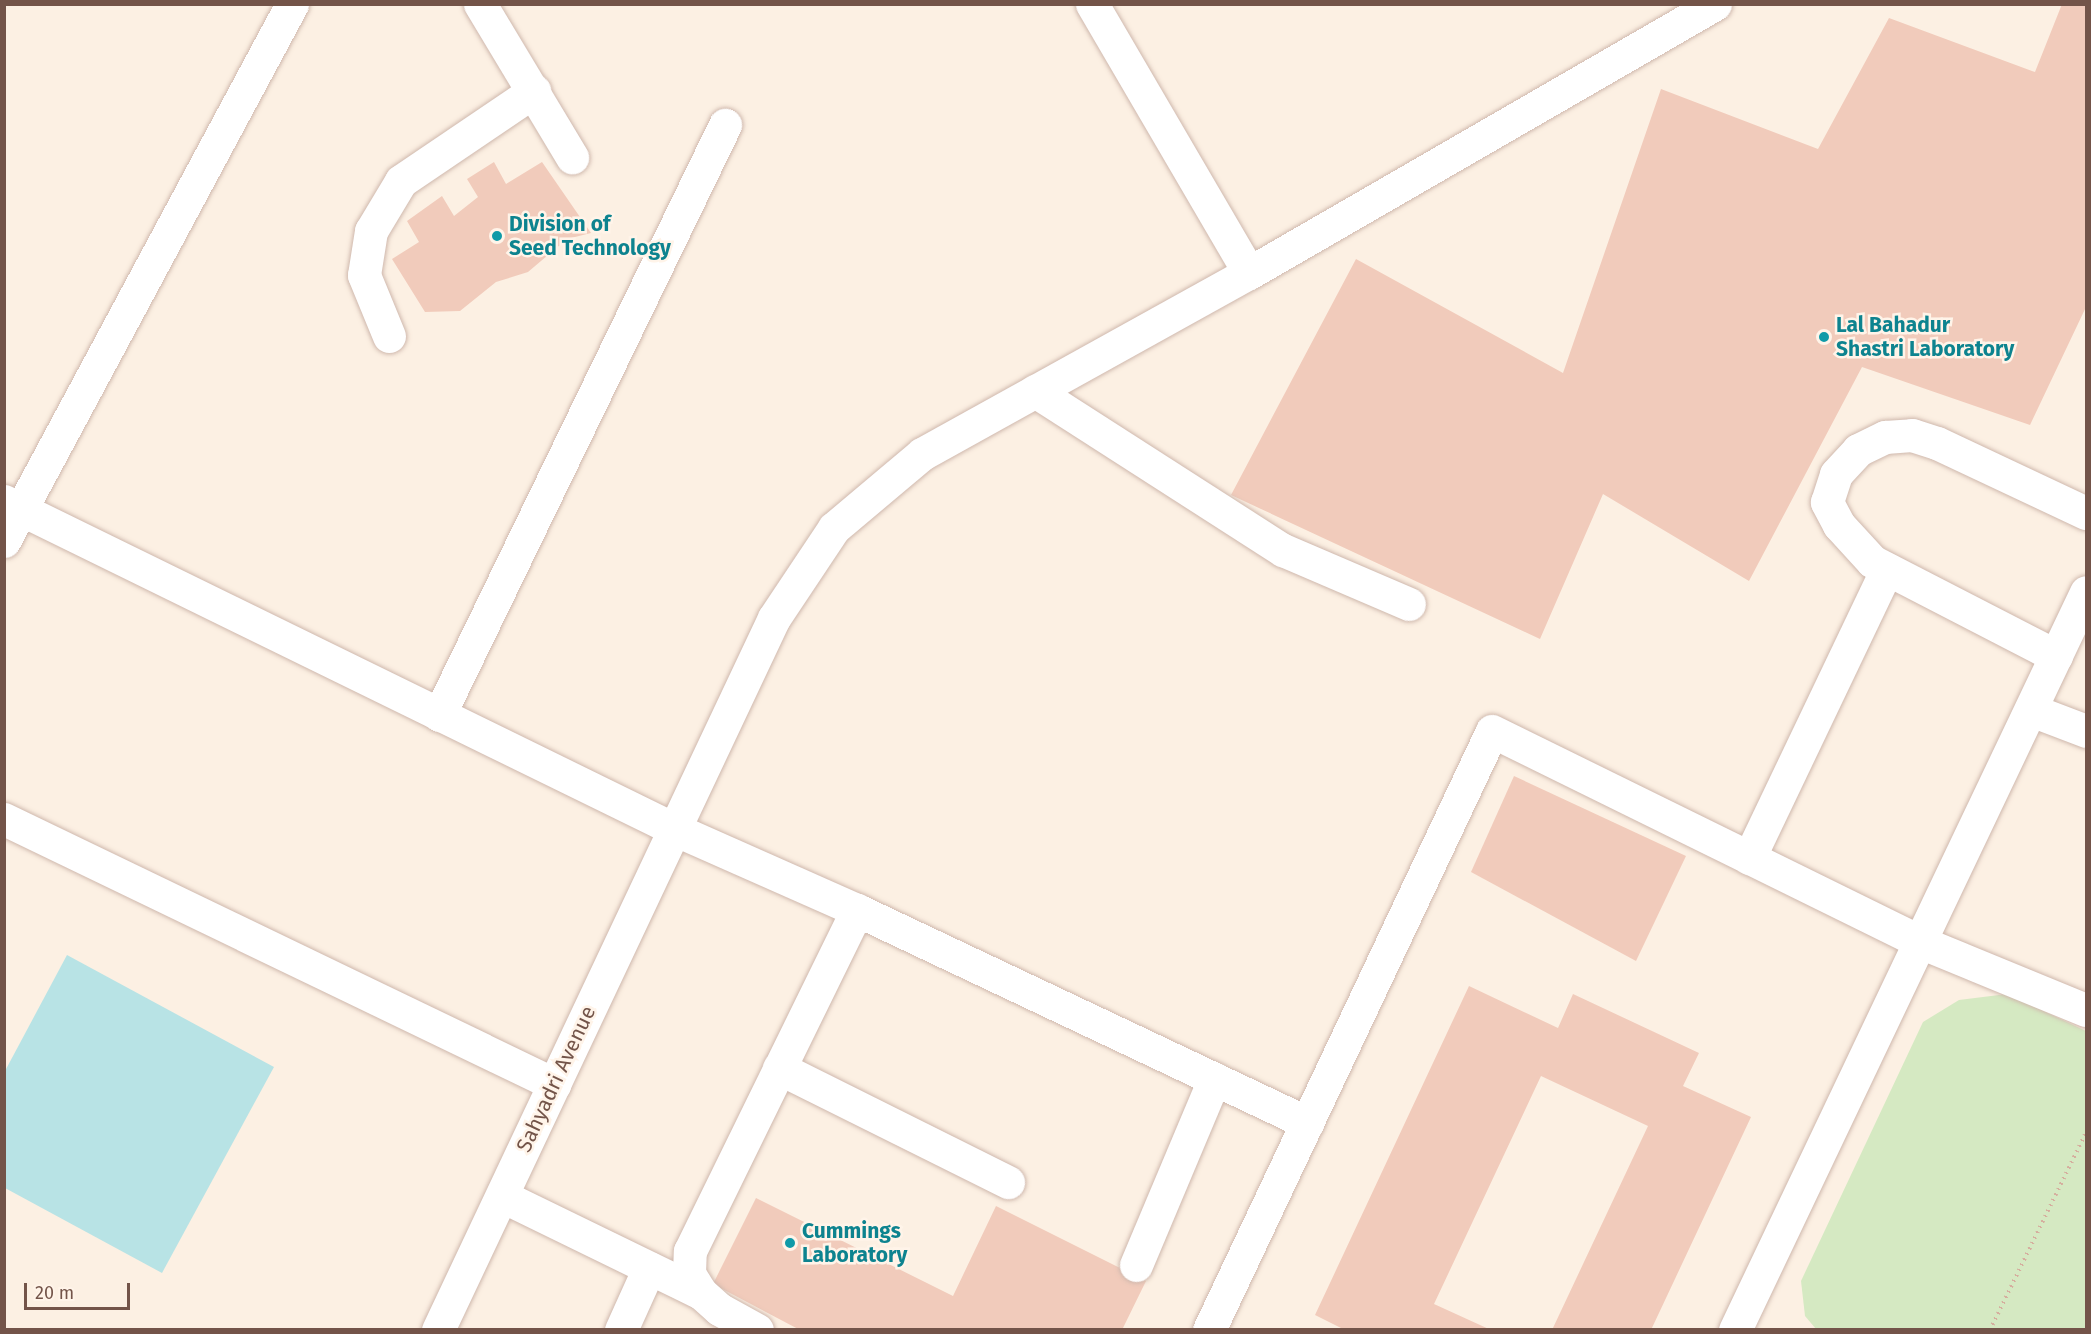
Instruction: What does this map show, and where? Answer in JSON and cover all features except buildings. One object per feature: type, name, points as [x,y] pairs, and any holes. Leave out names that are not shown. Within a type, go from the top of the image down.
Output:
[{"type":"lane","points":[[4,541],[13,505],[292,4]]},
{"type":"lane","points":[[480,4],[572,157]]},
{"type":"lane","points":[[1092,4],[1250,273]]},
{"type":"lane","name":"Sahyadri Avenue","points":[[438,1329],[774,618],[834,528],[922,454],[1250,273],[1715,4]]},
{"type":"lane","points":[[389,336],[364,276],[371,231],[401,181],[534,91]]},
{"type":"lane","points":[[439,715],[725,125]]},
{"type":"lane","points":[[1035,391],[1283,550],[1409,604]]},
{"type":"lane","points":[[2056,656],[1887,569],[1865,554],[1839,525],[1827,502],[1836,474],[1858,450],[1885,437],[1912,435],[1938,443],[2086,513]]},
{"type":"lane","points":[[13,505],[674,829],[857,910],[1307,1123]]},
{"type":"lane","points":[[1749,858],[1887,569]]},
{"type":"lane","points":[[1745,1326],[1920,942],[2086,592]]},
{"type":"lane","points":[[2031,710],[2086,731]]},
{"type":"lane","points":[[1209,1329],[1492,731],[1920,942],[2086,1010]]},
{"type":"lane","points":[[4,819],[554,1084]]},
{"type":"lane","points":[[757,1329],[718,1309],[701,1293],[689,1274],[690,1251],[857,910]]},
{"type":"lane","points":[[779,1068],[1008,1182]]},
{"type":"lane","points":[[1136,1265],[1214,1079]]},
{"type":"lane","points":[[502,1196],[701,1293]]},
{"type":"lane","points":[[621,1329],[649,1268]]},
{"type":"path","points":[[1990,1329],[2086,1132]]},
{"type":"green space","points":[[2007,994],[2086,1031],[2086,1329],[1816,1329],[1805,1316],[1801,1281],[1923,1022],[1959,1000]]},
{"type":"water","points":[[67,955],[274,1067],[162,1273],[5,1188],[5,1071]]},
{"type":"place","name":"Division of Seed Technology","points":[[497,236]]},
{"type":"place","name":"Lal Bahadur Shastri Laboratory","points":[[1824,337]]},
{"type":"place","name":"Cummings Laboratory","points":[[790,1243]]}]
